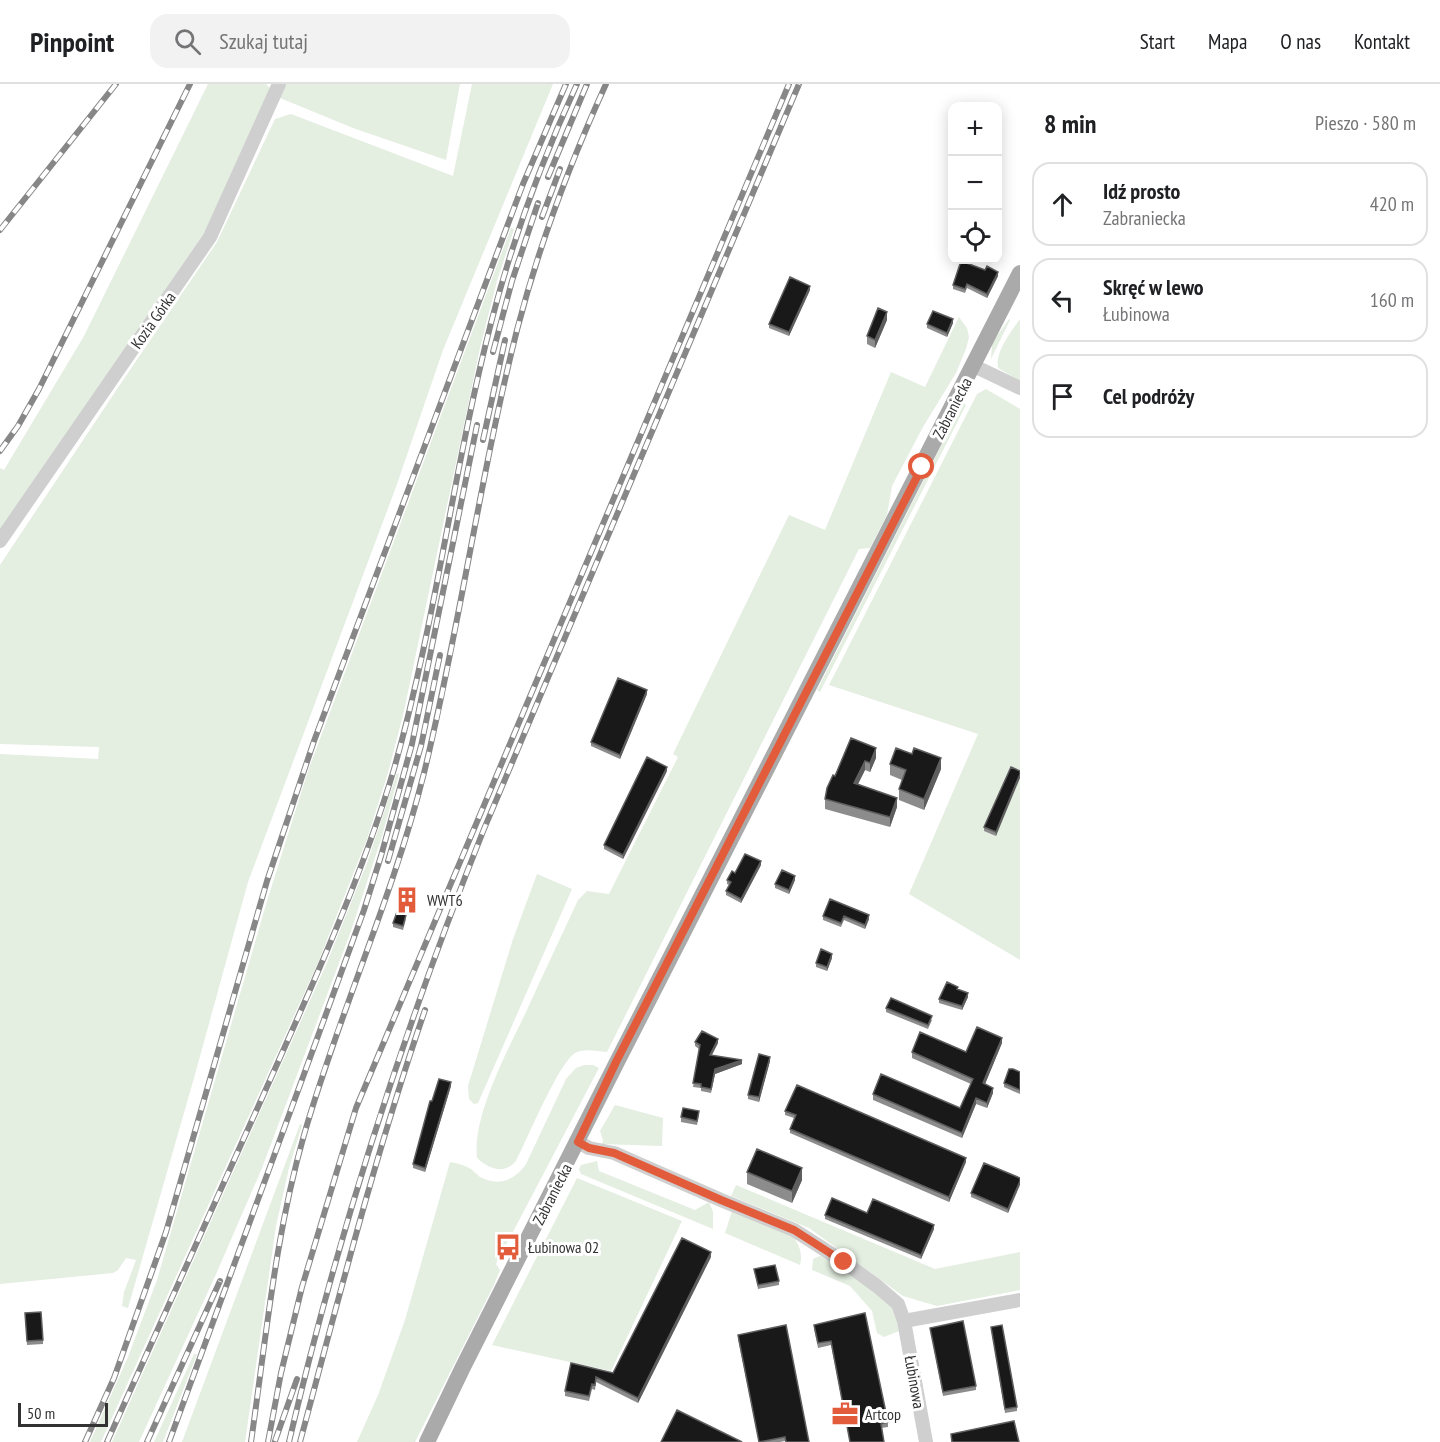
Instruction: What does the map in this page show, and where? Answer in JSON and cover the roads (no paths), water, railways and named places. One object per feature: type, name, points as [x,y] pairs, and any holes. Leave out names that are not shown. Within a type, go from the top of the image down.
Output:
[{"type":"main road","name":"Zabraniecka","points":[[427,1442],[616,1062],[1020,273]]},
{"type":"street","name":"Kozia Górka","points":[[0,541],[210,237],[279,84]]},
{"type":"street","points":[[974,366],[1020,388]]},
{"type":"street","name":"Łubinowa","points":[[578,1142],[589,1148],[614,1153],[794,1230],[844,1262],[898,1304],[904,1321],[926,1442]]},
{"type":"street","points":[[904,1321],[1020,1300]]},
{"type":"railway","points":[[0,230],[116,84]]},
{"type":"railway","points":[[0,451],[18,426],[39,389],[190,84]]},
{"type":"railway","points":[[85,1442],[114,1378],[166,1232],[267,881],[314,741],[523,184],[566,84]]},
{"type":"railway","points":[[107,1442],[316,976],[350,895],[381,811],[409,714],[422,658],[466,434],[499,292],[529,201],[577,84]]},
{"type":"railway","points":[[548,177],[587,84]]},
{"type":"railway","points":[[251,1442],[278,1249],[294,1173],[318,1090],[382,910],[424,773],[449,662],[492,440],[526,298],[556,205],[606,84]]},
{"type":"railway","points":[[268,1442],[281,1373],[302,1287],[356,1108],[789,84]]},
{"type":"railway","points":[[289,1442],[351,1209],[400,1056],[455,904],[484,829],[799,84]]},
{"type":"railway","points":[[542,217],[560,169]]},
{"type":"railway","points":[[493,352],[512,281],[538,203]]},
{"type":"railway","points":[[483,440],[505,340]]},
{"type":"railway","points":[[169,1442],[364,910],[381,856],[412,744],[477,425]]},
{"type":"railway","points":[[388,861],[421,746],[440,655]]},
{"type":"railway","points":[[300,1442],[374,1171],[425,1010]]},
{"type":"railway","points":[[147,1442],[220,1281]]},
{"type":"railway","points":[[275,1441],[297,1379]]},
{"type":"place","name":"WWT6","points":[[407,900]]},
{"type":"place","name":"Łubinowa 02","points":[[508,1247]]},
{"type":"place","name":"Artcop","points":[[845,1414]]}]
